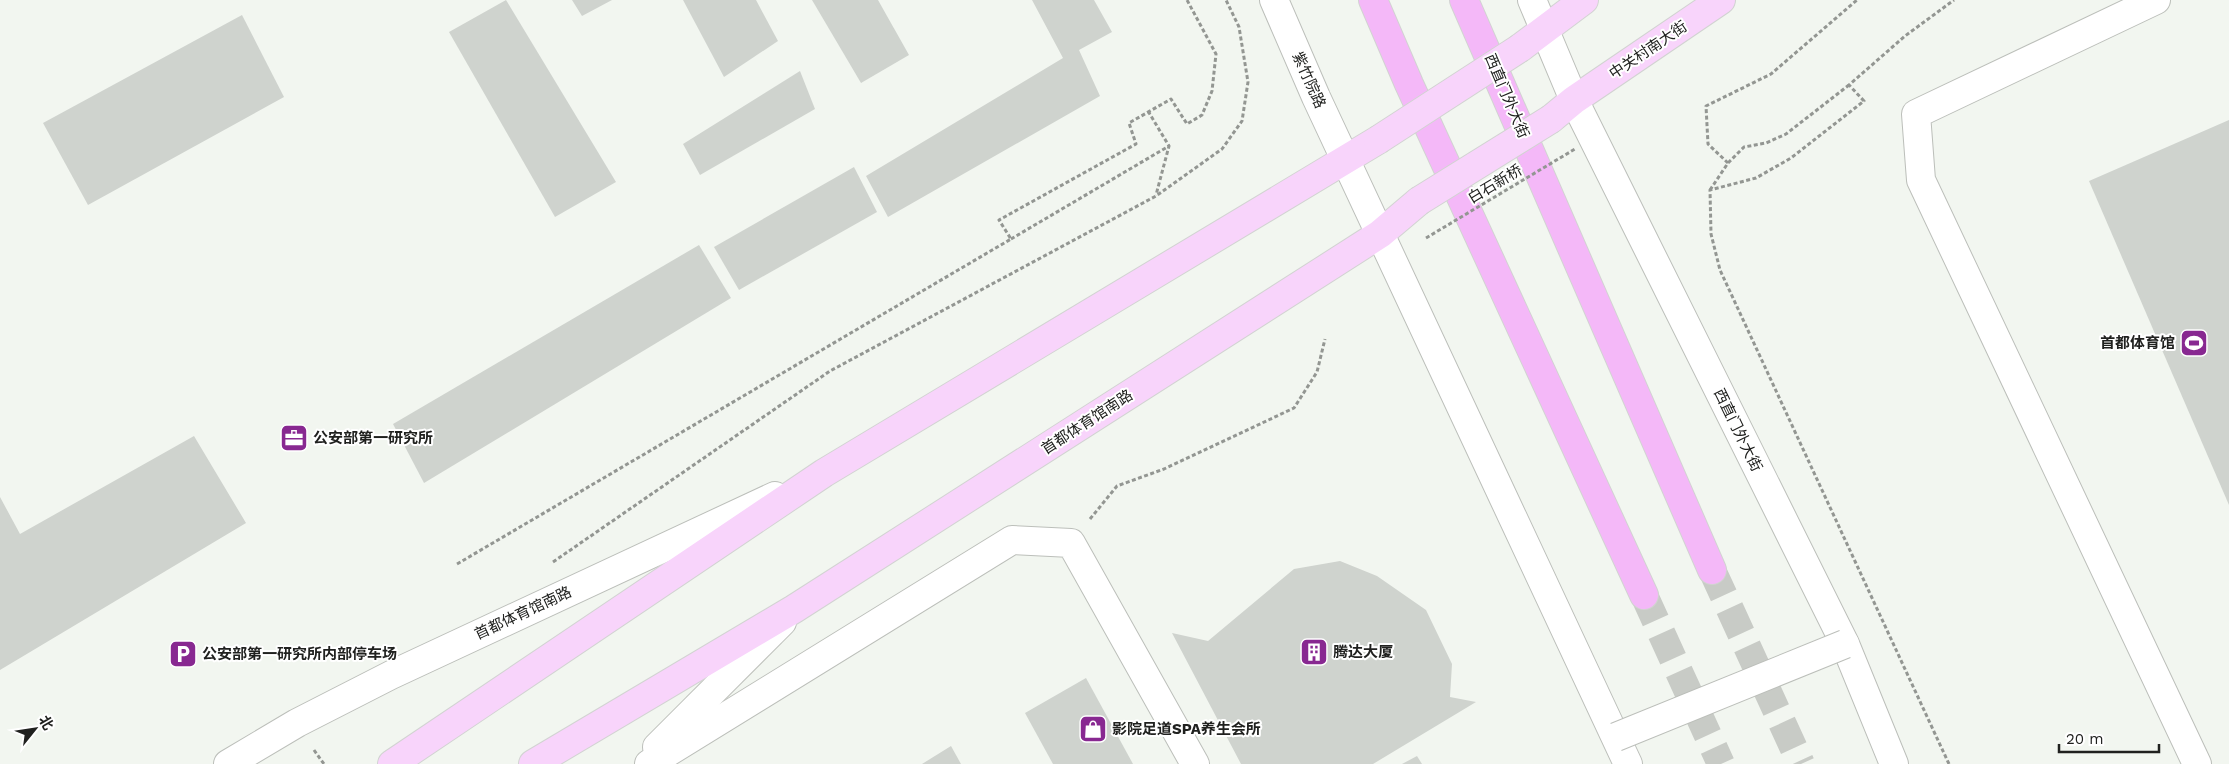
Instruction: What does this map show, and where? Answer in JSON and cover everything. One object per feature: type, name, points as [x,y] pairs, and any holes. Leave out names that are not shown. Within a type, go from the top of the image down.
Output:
[{"type":"highway","points":[[1372,0],[1644,595]]},
{"type":"highway","name":"西直门外大街","points":[[1464,0],[1481,35],[1712,570]]},
{"type":"main road","points":[[1545,30],[1584,0]]},
{"type":"main road","name":"中关村南大街","points":[[1419,201],[1551,119],[1574,100],[1721,0]]},
{"type":"main road","name":"首都体育馆南路","points":[[392,764],[824,473],[1378,140],[1545,30]]},
{"type":"main road","name":"首都体育馆南路","points":[[533,764],[794,609],[1380,234],[1419,201]]},
{"type":"street","name":"紫竹院路","points":[[1274,0],[1380,234]]},
{"type":"street","points":[[1532,0],[1545,30]]},
{"type":"street","points":[[2156,0],[1916,114],[1921,180],[2197,764]]},
{"type":"street","name":"西直门外大街","points":[[1545,30],[1574,100],[1845,644],[1894,764]]},
{"type":"street","points":[[1380,234],[1628,764]]},
{"type":"street","name":"首都体育馆南路","points":[[228,764],[297,723],[391,675],[824,473]]},
{"type":"street","points":[[649,764],[1012,540],[1071,543],[1195,764]]},
{"type":"street","name":"首都体育馆南路","points":[[640,764],[794,609]]},
{"type":"street","points":[[1616,737],[1845,644]]},
{"type":"path","points":[[1011,239],[999,220],[1136,144],[1129,123],[1171,98],[1187,124],[1202,115],[1212,91],[1216,54],[1187,0]]},
{"type":"path","points":[[546,568],[830,371],[1156,196],[1222,149],[1242,121],[1248,82],[1239,27],[1226,0]]},
{"type":"path","points":[[1728,162],[1708,144],[1706,106],[1771,74],[1857,0]]},
{"type":"path","points":[[1948,764],[1720,270],[1712,234],[1710,190],[1728,162],[1744,147],[1766,143],[1786,134],[1850,85],[1905,36],[1954,0]]},
{"type":"path","points":[[1710,190],[1756,178],[1792,158],[1864,101],[1850,85]]},
{"type":"path","points":[[1148,111],[1169,146],[1156,196]]},
{"type":"path","points":[[457,564],[1169,146]]},
{"type":"path","name":"白石新桥","points":[[1426,238],[1575,149]]},
{"type":"path","points":[[1071,543],[1117,486],[1164,469],[1294,408],[1317,372],[1325,339]]},
{"type":"building","points":[[506,0],[616,182],[555,217],[449,32]]},
{"type":"building","points":[[572,0],[612,0],[582,16]]},
{"type":"building","points":[[683,0],[756,0],[778,41],[724,77]]},
{"type":"building","points":[[812,0],[878,0],[909,55],[861,83]]},
{"type":"building","points":[[1032,0],[1094,0],[1112,32],[1079,50],[1100,96],[888,217],[866,176],[1063,58]]},
{"type":"building","points":[[242,15],[284,97],[88,205],[43,123]]},
{"type":"building","points":[[800,71],[815,109],[700,175],[683,144]]},
{"type":"building","name":"首都体育馆","points":[[2229,120],[2229,505],[2089,181]]},
{"type":"building","points":[[854,167],[877,212],[739,290],[714,247]]},
{"type":"building","points":[[699,245],[731,298],[424,483],[393,424]]},
{"type":"building","points":[[194,436],[246,523],[0,670],[0,497],[20,534]]},
{"type":"building","name":"腾达大厦","points":[[1340,561],[1377,576],[1426,610],[1452,664],[1450,697],[1476,702],[1373,764],[1241,764],[1172,633],[1208,641],[1294,569]]},
{"type":"building","points":[[1086,678],[1133,764],[1053,764],[1025,713]]},
{"type":"building","points":[[951,746],[961,764],[922,764]]},
{"type":"building","points":[[1417,756],[1422,764],[1402,764]]},
{"type":"tunnel","points":[[1712,570],[1801,764]]},
{"type":"tunnel","points":[[1644,595],[1721,764]]},
{"type":"place","name":"首都体育馆","points":[[2194,343]]},
{"type":"place","name":"公安部第一研究所","points":[[294,438]]},
{"type":"place","name":"腾达大厦","points":[[1314,652]]},
{"type":"place","name":"公安部第一研究所内部停车场","points":[[183,654]]},
{"type":"place","name":"影院足道SPA养生会所","points":[[1093,729]]}]
